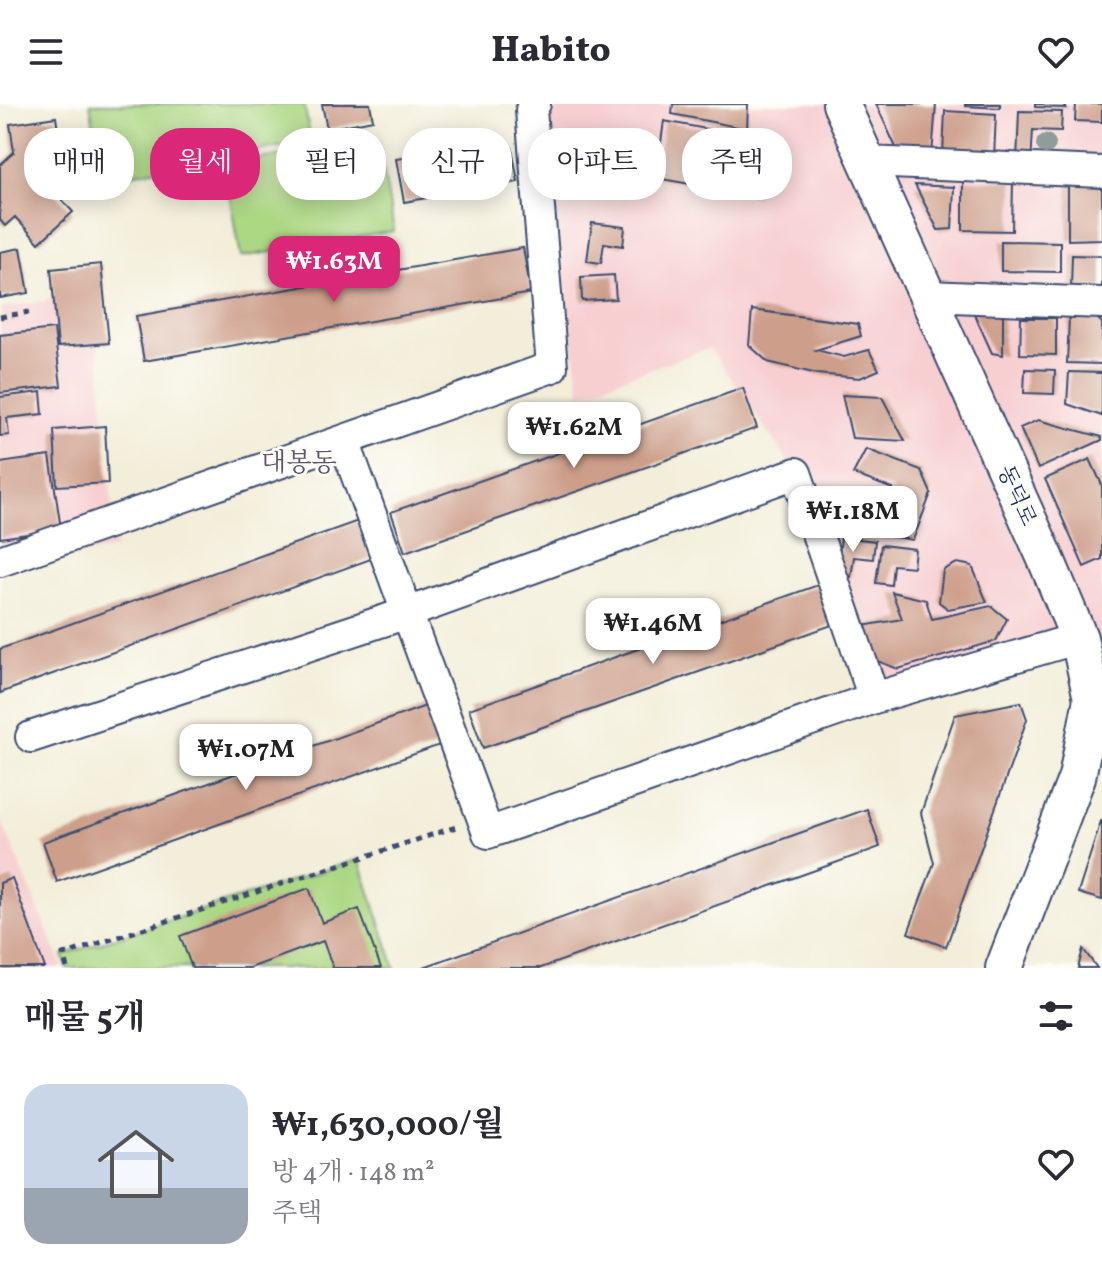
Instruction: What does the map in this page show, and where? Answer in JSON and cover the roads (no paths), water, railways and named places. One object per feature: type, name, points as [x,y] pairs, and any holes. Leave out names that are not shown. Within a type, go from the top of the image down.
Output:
[{"type":"street","points":[[0,561],[552,367],[531,110],[535,104]]},
{"type":"street","name":"동덕로","points":[[841,104],[1046,559],[1079,638],[1097,694],[1077,777],[1004,968]]},
{"type":"street","points":[[867,162],[1102,172]]},
{"type":"street","points":[[927,296],[1102,303]]},
{"type":"street","points":[[344,441],[488,833],[874,698],[1079,638]]},
{"type":"street","points":[[31,737],[407,613],[796,473],[874,698]]},
{"type":"district","name":"대봉동","points":[[299,462]]}]
